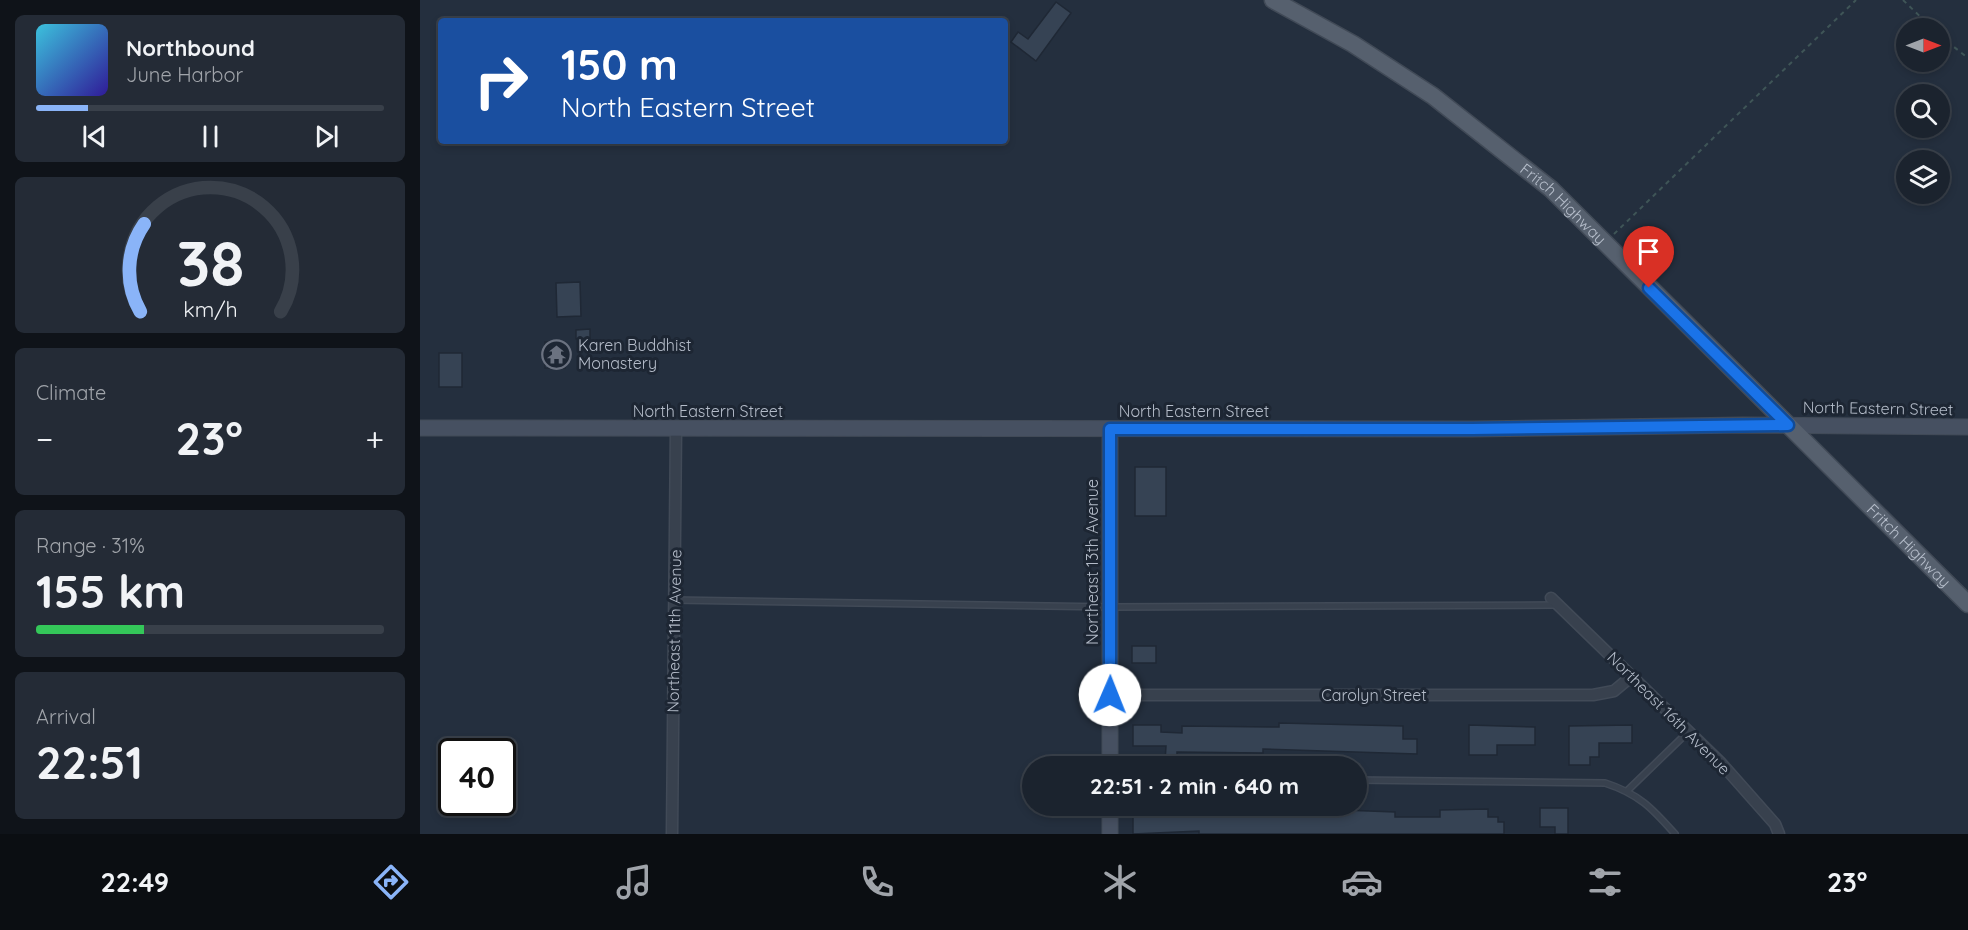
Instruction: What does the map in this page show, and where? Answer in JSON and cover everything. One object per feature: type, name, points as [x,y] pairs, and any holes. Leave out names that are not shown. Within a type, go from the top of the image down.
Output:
[{"type":"main road","name":"Fritch Highway","points":[[1273,0],[1353,44],[1433,96],[1551,189],[1968,604]]},
{"type":"main road","name":"North Eastern Street","points":[[420,428],[1472,429],[1788,425],[1968,427]]},
{"type":"main road","name":"Northeast 13th Avenue","points":[[1110,429],[1110,756]]},
{"type":"main road","points":[[1110,816],[1110,834]]},
{"type":"street","name":"Northeast 11th Avenue","points":[[672,834],[676,429]]},
{"type":"street","name":"Northeast 16th Avenue","points":[[1554,602],[1721,763],[1774,824],[1779,834]]},
{"type":"street","name":"Carolyn Street","points":[[1110,695],[1593,695],[1614,691],[1632,676]]},
{"type":"lane","points":[[674,600],[1111,607],[1554,602]]},
{"type":"lane","points":[[1628,790],[1689,731]]},
{"type":"lane","points":[[1367,780],[1586,780],[1605,783],[1628,790],[1644,800],[1675,834]]},
{"type":"path","points":[[1604,243],[1856,0]]},
{"type":"path","points":[[1903,0],[1922,18]]},
{"type":"path","points":[[1950,44],[1968,58]]},
{"type":"building","points":[[1056,2],[1071,13],[1036,61],[1011,42],[1018,32],[1028,39]]},
{"type":"building","points":[[580,282],[581,316],[557,317],[556,283]]},
{"type":"building","points":[[590,329],[590,338],[576,339],[576,330]]},
{"type":"building","points":[[545,342],[565,342],[565,368],[545,368]]},
{"type":"building","points":[[439,353],[462,353],[462,387],[439,387]]},
{"type":"building","points":[[1135,467],[1166,467],[1166,516],[1135,516]]},
{"type":"building","points":[[1132,646],[1156,646],[1156,663],[1132,663]]},
{"type":"building","points":[[1279,723],[1403,726],[1403,739],[1417,739],[1417,754],[1263,749],[1263,753],[1177,752],[1177,756],[1165,756],[1166,746],[1133,746],[1133,725],[1161,725],[1161,732],[1182,733],[1182,726],[1279,727]]},
{"type":"building","points":[[1469,725],[1535,727],[1535,745],[1497,745],[1497,755],[1469,755]]},
{"type":"building","points":[[1632,725],[1632,743],[1599,743],[1599,757],[1590,757],[1590,765],[1569,765],[1569,726]]},
{"type":"building","points":[[1540,808],[1568,808],[1568,834],[1555,834],[1555,827],[1540,827]]},
{"type":"building","points":[[1488,809],[1488,817],[1498,817],[1498,822],[1504,822],[1504,834],[1199,834],[1199,831],[1133,834],[1133,816],[1367,816],[1367,811],[1395,812],[1395,817],[1440,817],[1440,810]]},
{"type":"place","name":"Karen Buddhist Monastery","points":[[557,354]]},
{"type":"route","points":[[1110,695],[1110,429],[1472,429],[1788,425],[1649,288]]}]
